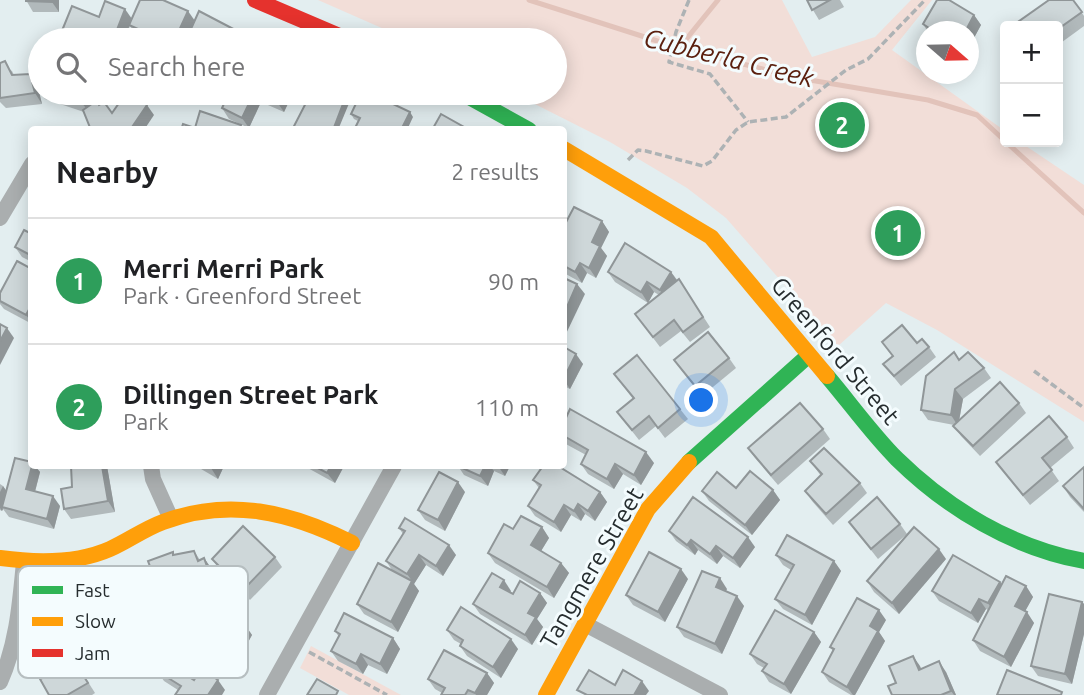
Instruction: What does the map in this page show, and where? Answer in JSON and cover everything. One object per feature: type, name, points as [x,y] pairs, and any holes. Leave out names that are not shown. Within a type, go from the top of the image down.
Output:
[{"type":"street","points":[[255,0],[321,28]]},
{"type":"street","points":[[484,105],[522,126]]},
{"type":"street","name":"Greenford Street","points":[[567,152],[711,237],[895,458],[941,497],[1000,534],[1063,557],[1084,561]]},
{"type":"street","points":[[0,218],[28,171]]},
{"type":"street","name":"Tangmere Street","points":[[545,695],[648,509],[675,474],[809,355]]},
{"type":"street","points":[[151,469],[153,479],[171,519]]},
{"type":"street","points":[[267,695],[392,469]]},
{"type":"street","points":[[0,558],[24,562],[61,561],[105,551],[171,519],[234,508],[273,510],[310,520],[352,543]]},
{"type":"street","points":[[24,562],[24,566]]},
{"type":"street","points":[[0,682],[10,659],[18,619]]},
{"type":"street","points":[[584,624],[720,695]]},
{"type":"path","points":[[689,0],[676,32],[669,62],[710,74],[748,122]]},
{"type":"path","points":[[628,160],[638,150],[703,166],[712,161],[736,130],[748,122],[786,117],[846,70],[868,59],[925,0]]},
{"type":"path","points":[[1034,371],[1084,408]]},
{"type":"path","points":[[295,645],[387,695]]},
{"type":"shaded area","points":[[318,0],[782,0],[812,57],[875,37],[911,0],[932,0],[892,50],[916,67],[916,84],[939,84],[1000,127],[1000,147],[1027,147],[1084,185],[1084,422],[937,330],[886,303],[838,346],[726,218],[687,188],[610,142],[537,105],[567,105],[567,28],[382,28]]},
{"type":"shaded area","points":[[311,646],[401,695],[349,695],[300,668]]},
{"type":"building","points":[[52,0],[52,2],[26,1]]},
{"type":"building","points":[[140,0],[163,0],[188,11],[180,28],[136,28],[129,25]]},
{"type":"building","points":[[807,0],[830,0],[812,10]]},
{"type":"building","points":[[937,0],[949,0],[974,15],[971,21],[925,21]]},
{"type":"building","points":[[1049,0],[1073,0],[1082,12],[1063,25],[1063,21],[1019,21]]},
{"type":"building","points":[[105,1],[125,9],[118,28],[63,28],[72,6],[99,17]]},
{"type":"building","points":[[199,11],[232,28],[191,28]]},
{"type":"building","points":[[5,61],[12,75],[28,74],[28,94],[0,98],[0,63]]},
{"type":"building","points":[[90,105],[106,105],[112,113],[118,105],[147,105],[133,126],[89,126],[83,110]]},
{"type":"building","points":[[223,105],[248,105],[242,118],[222,108]]},
{"type":"building","points":[[305,105],[343,105],[335,126],[294,126]]},
{"type":"building","points":[[355,105],[395,105],[410,112],[403,126],[356,126],[360,118],[351,114]]},
{"type":"building","points":[[200,111],[241,125],[241,126],[196,126]]},
{"type":"building","points":[[441,114],[462,126],[434,126]]},
{"type":"building","points":[[574,207],[602,221],[592,242],[600,246],[589,268],[580,263],[575,272],[567,268],[567,220]]},
{"type":"building","points":[[24,230],[28,232],[28,254],[15,247]]},
{"type":"building","points":[[625,243],[671,272],[660,290],[647,282],[641,292],[608,272]]},
{"type":"building","points":[[17,261],[28,267],[26,315],[0,301],[0,293]]},
{"type":"building","points":[[567,279],[577,284],[567,307]]},
{"type":"building","points":[[679,279],[703,317],[683,332],[674,320],[653,337],[635,314]]},
{"type":"building","points":[[0,324],[7,328],[0,341]]},
{"type":"building","points":[[902,325],[917,343],[922,339],[929,347],[894,376],[883,364],[893,356],[882,342]]},
{"type":"building","points":[[708,332],[729,358],[695,386],[674,360]]},
{"type":"building","points":[[567,349],[576,354],[567,372]]},
{"type":"building","points":[[954,352],[959,360],[968,352],[984,368],[955,389],[951,415],[921,410],[926,376]]},
{"type":"building","points":[[637,355],[680,409],[658,428],[649,416],[632,430],[617,412],[634,398],[614,374]]},
{"type":"building","points":[[1000,382],[1019,403],[973,446],[953,426]]},
{"type":"building","points":[[800,403],[823,429],[771,475],[748,448]]},
{"type":"building","points":[[570,409],[646,452],[634,475],[615,464],[607,479],[581,464],[588,450],[567,438],[567,416]]},
{"type":"building","points":[[1049,416],[1067,437],[1042,458],[1052,470],[1023,495],[996,462]]},
{"type":"building","points":[[824,448],[860,483],[826,514],[805,491],[822,474],[810,461]]},
{"type":"building","points":[[15,458],[28,461],[28,469],[31,469],[26,489],[53,496],[47,519],[2,507]]},
{"type":"building","points":[[1084,467],[1084,509],[1063,486]]},
{"type":"building","points":[[71,469],[103,469],[108,501],[64,509],[61,489],[72,487]]},
{"type":"building","points":[[465,469],[484,469],[480,476]]},
{"type":"building","points":[[541,469],[563,469],[600,492],[588,511],[578,504],[574,511],[564,505],[554,522],[528,506],[541,485],[533,480]]},
{"type":"building","points":[[750,471],[773,490],[745,525],[702,491],[717,472],[736,488]]},
{"type":"building","points":[[439,472],[458,482],[438,520],[418,510]]},
{"type":"building","points":[[693,497],[748,537],[733,558],[716,546],[710,554],[691,540],[687,545],[669,531]]},
{"type":"building","points":[[877,497],[900,524],[871,549],[849,522]]},
{"type":"building","points":[[521,516],[542,527],[531,545],[561,563],[547,587],[488,553],[504,524],[513,529]]},
{"type":"building","points":[[405,518],[449,545],[436,566],[419,555],[407,574],[386,561],[405,531],[399,528]]},
{"type":"building","points":[[243,526],[275,557],[248,585],[248,566],[219,566],[212,559]]},
{"type":"building","points":[[914,527],[939,549],[892,603],[867,581]]},
{"type":"building","points":[[787,535],[834,561],[805,615],[775,599],[794,565],[776,555]]},
{"type":"building","points":[[194,551],[198,561],[204,558],[207,566],[150,566],[148,561],[173,552],[173,555]]},
{"type":"building","points":[[649,552],[681,569],[658,612],[626,595]]},
{"type":"building","points":[[953,555],[1000,582],[988,603],[979,599],[971,613],[932,591]]},
{"type":"building","points":[[378,563],[412,581],[391,622],[357,604]]},
{"type":"building","points":[[702,571],[720,578],[716,587],[737,596],[715,644],[677,627]]},
{"type":"building","points":[[492,573],[504,580],[500,587],[513,594],[520,581],[540,593],[528,613],[536,617],[525,635],[473,604]]},
{"type":"building","points":[[1006,576],[1026,586],[1015,606],[1027,612],[1004,657],[973,640]]},
{"type":"building","points":[[1049,594],[1082,602],[1065,674],[1031,666]]},
{"type":"building","points":[[857,598],[879,610],[870,626],[878,631],[847,687],[822,672],[834,649],[830,647]]},
{"type":"building","points":[[461,607],[511,639],[493,667],[460,646],[463,640],[447,630]]},
{"type":"building","points":[[775,610],[814,632],[784,684],[762,671],[767,664],[750,654]]},
{"type":"building","points":[[344,613],[393,638],[380,664],[361,654],[356,664],[331,651],[340,634],[335,631]]},
{"type":"building","points":[[444,650],[487,673],[475,693],[468,690],[465,695],[441,695],[445,688],[428,679]]},
{"type":"building","points":[[913,656],[919,670],[939,661],[951,691],[941,695],[892,695],[888,686],[896,683],[889,666]]},
{"type":"building","points":[[589,670],[615,685],[623,670],[642,681],[634,695],[587,695],[577,690]]},
{"type":"building","points":[[1007,670],[1062,692],[1061,695],[997,695]]},
{"type":"building","points":[[85,678],[88,683],[67,695],[49,695],[40,679]]},
{"type":"building","points":[[168,678],[218,680],[208,695],[175,695],[181,686]]},
{"type":"building","points":[[317,679],[338,691],[336,695],[307,695]]},
{"type":"waterway","name":"Cubberla Creek","points":[[529,0],[673,46],[798,78],[928,100],[977,115],[1000,136]]},
{"type":"waterway","points":[[679,48],[718,0]]},
{"type":"waterway","name":"Cubberla Creek","points":[[1011,147],[1084,213]]},
{"type":"traffic: fast","points":[[484,105],[522,126]]},
{"type":"traffic: fast","points":[[689,462],[809,355]]},
{"type":"traffic: fast","points":[[827,376],[897,459],[960,510],[1032,547],[1084,561]]},
{"type":"traffic: slow","points":[[567,151],[711,237],[827,376]]},
{"type":"traffic: slow","points":[[546,695],[648,509],[689,462]]},
{"type":"traffic: slow","points":[[0,558],[42,561],[84,557],[110,549],[163,522],[212,510],[236,509],[283,516],[352,543]]},
{"type":"traffic: jam","points":[[255,0],[321,28]]},
{"type":"place","name":"Dillingen Street Park","points":[[842,125]]},
{"type":"place","name":"Merri Merri Park","points":[[898,233]]}]
